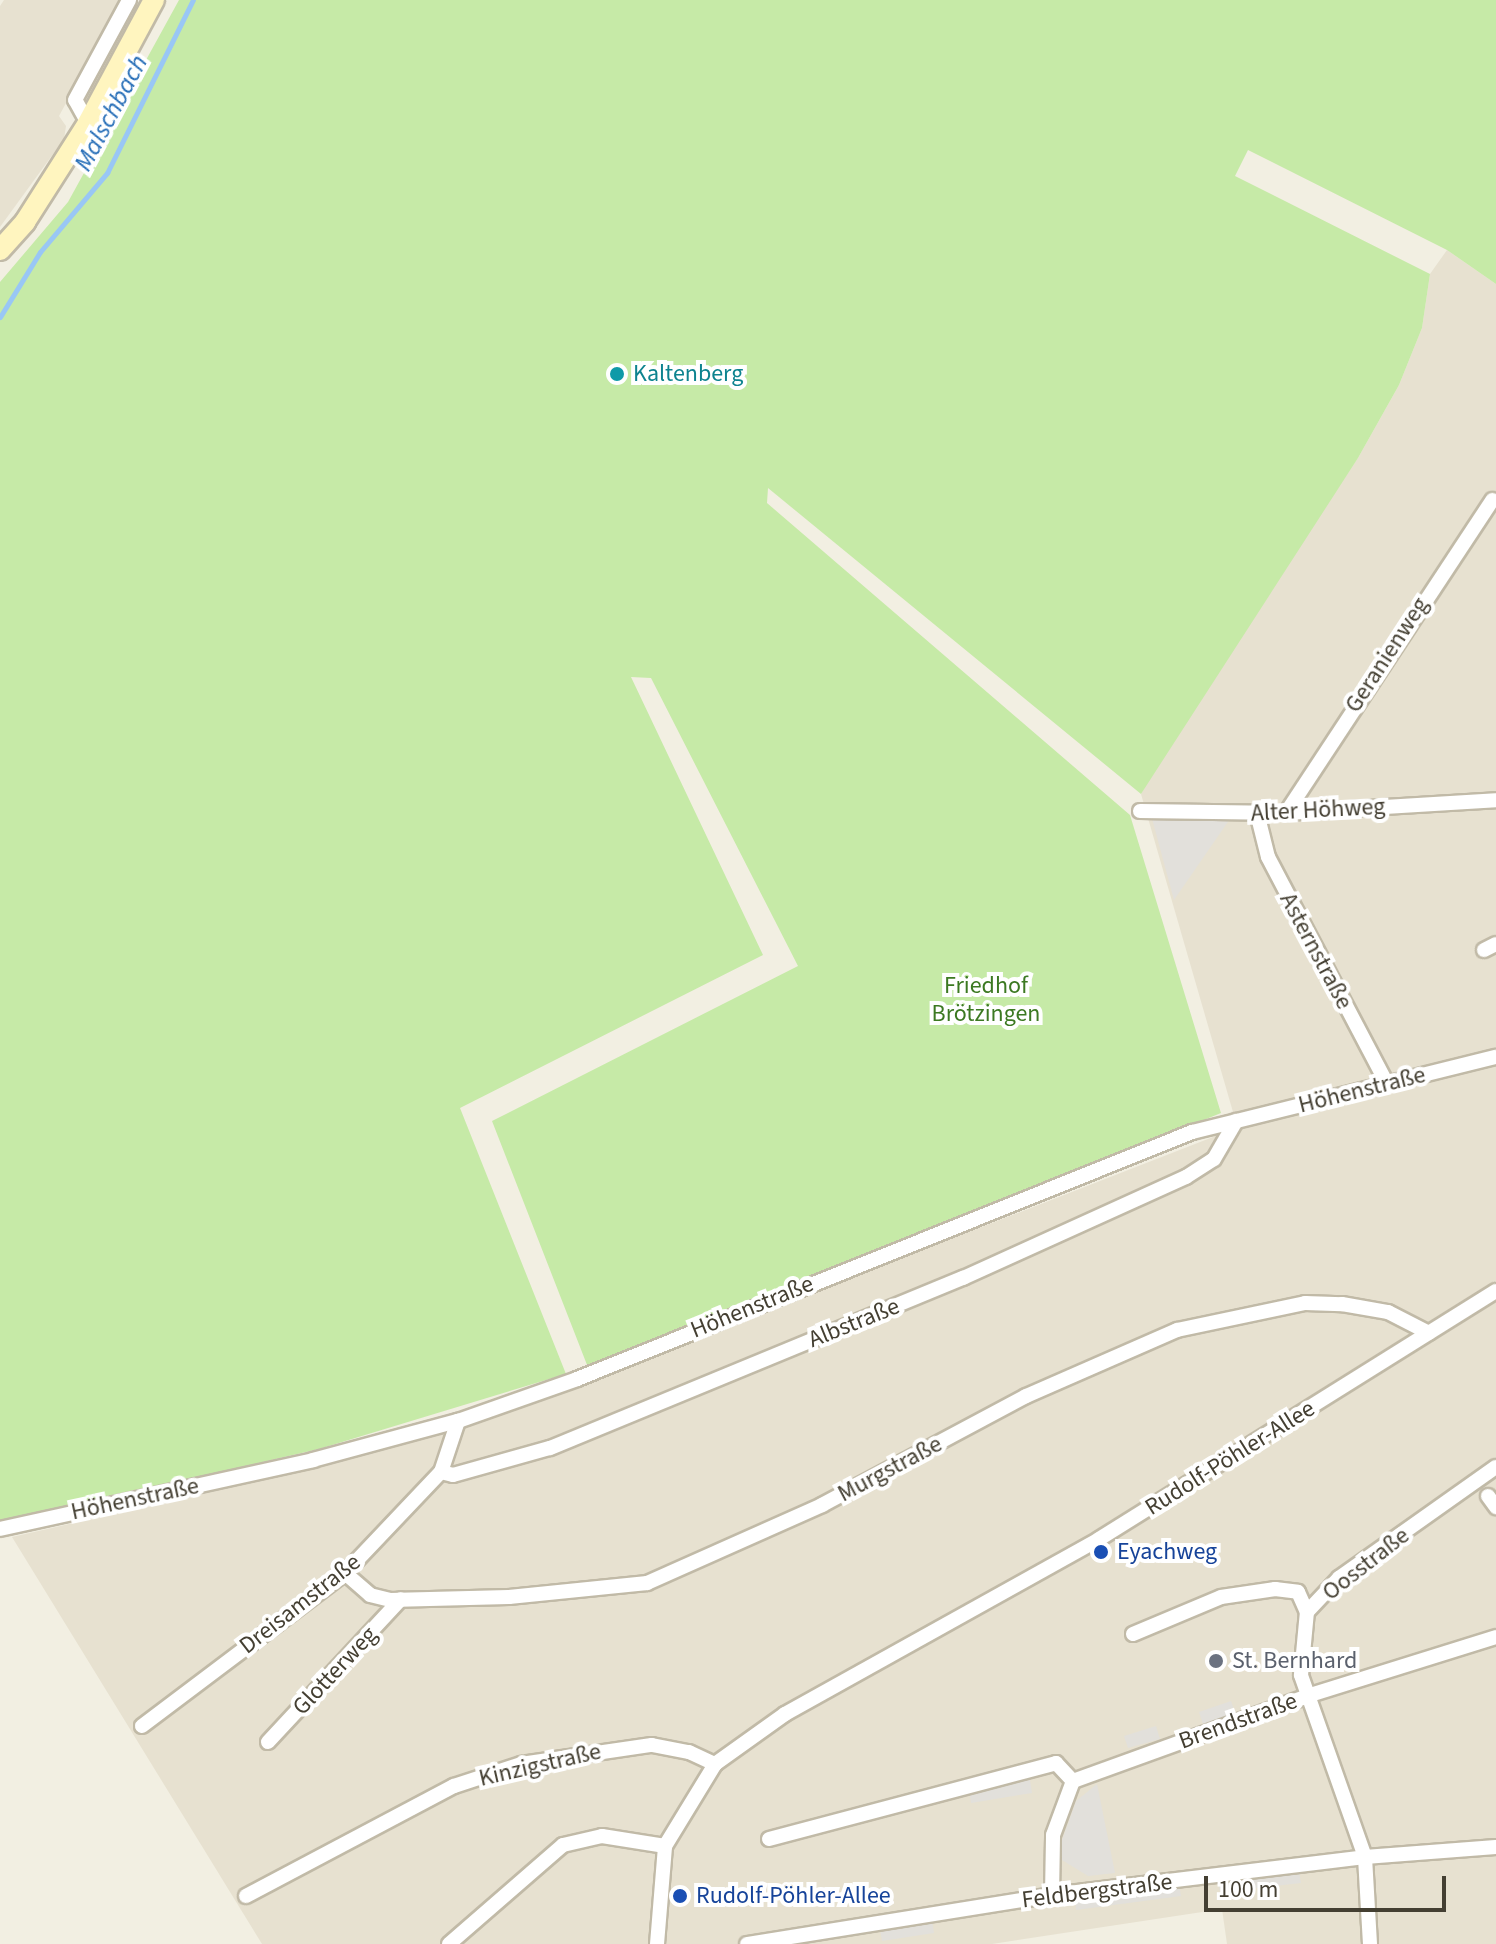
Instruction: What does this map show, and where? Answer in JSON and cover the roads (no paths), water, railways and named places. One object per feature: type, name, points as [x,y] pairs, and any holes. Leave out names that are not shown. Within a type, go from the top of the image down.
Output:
[{"type":"main road","points":[[0,250],[25,222],[88,123],[154,0]]},
{"type":"street","points":[[88,123],[75,100],[129,0]]},
{"type":"street","name":"Geranienweg","points":[[1286,813],[1494,506]]},
{"type":"street","name":"Alter Höhweg","points":[[1140,811],[1286,813],[1496,800]]},
{"type":"street","name":"Asternstraße","points":[[1257,813],[1268,857],[1387,1084]]},
{"type":"street","name":"Höhenstraße","points":[[0,1529],[313,1460],[458,1421],[577,1379],[1192,1132],[1496,1057]]},
{"type":"street","name":"Albstraße","points":[[441,1472],[453,1475],[550,1448],[963,1278],[1186,1177],[1214,1159],[1236,1121]]},
{"type":"street","name":"Rudolf-Pöhler-Allee","points":[[657,1944],[665,1846],[715,1764],[785,1714],[1099,1539],[1496,1291]]},
{"type":"street","name":"Murgstraße","points":[[345,1573],[370,1595],[401,1599],[509,1597],[647,1583],[822,1505],[1026,1396],[1177,1330],[1279,1308],[1330,1303],[1388,1312],[1429,1333]]},
{"type":"street","name":"Dreisamstraße","points":[[142,1726],[345,1573],[441,1472],[458,1421]]},
{"type":"street","name":"Oosstraße","points":[[1370,1944],[1365,1857],[1300,1662],[1307,1612],[1339,1578],[1496,1467]]},
{"type":"street","points":[[1133,1634],[1221,1597],[1275,1589],[1298,1592],[1307,1612]]},
{"type":"street","name":"Glotterweg","points":[[268,1742],[401,1599]]},
{"type":"street","name":"Brendstraße","points":[[1073,1781],[1310,1695],[1496,1637]]},
{"type":"street","name":"Kinzigstraße","points":[[246,1896],[454,1786],[521,1764],[652,1745],[689,1752],[715,1764]]},
{"type":"street","points":[[769,1839],[1056,1763],[1073,1781],[1053,1835],[1052,1895]]},
{"type":"street","points":[[449,1944],[563,1845],[602,1836],[665,1846]]},
{"type":"street","name":"Feldbergstraße","points":[[747,1944],[1052,1895],[1365,1857],[1496,1847]]},
{"type":"waterway","name":"Malschbach","points":[[0,317],[40,252],[107,173],[193,0]]},
{"type":"place","name":"Kaltenberg","points":[[617,374]]},
{"type":"place","name":"Eyachweg","points":[[1101,1552]]},
{"type":"place","name":"St. Bernhard","points":[[1216,1661]]},
{"type":"place","name":"Rudolf-Pöhler-Allee","points":[[680,1896]]},
{"type":"park label","name":"Friedhof Brötzingen","points":[[986,1000]]}]
